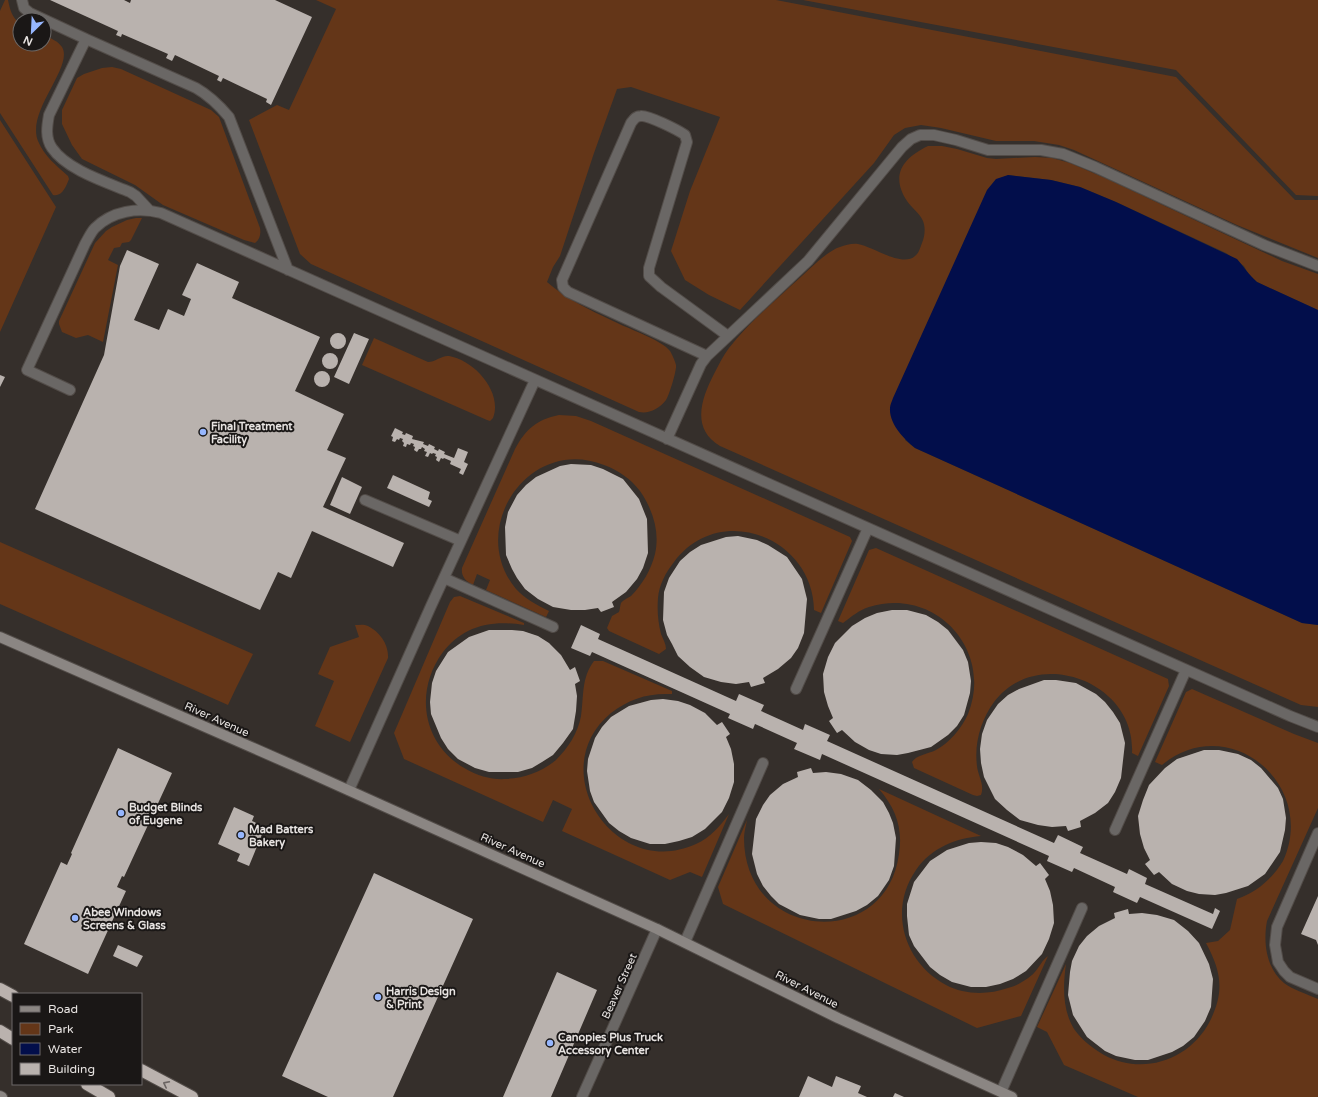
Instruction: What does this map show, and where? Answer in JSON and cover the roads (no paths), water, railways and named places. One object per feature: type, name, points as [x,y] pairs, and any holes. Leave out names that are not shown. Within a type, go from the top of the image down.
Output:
[{"type":"highway","points":[[0,988],[12,995]]},
{"type":"highway","points":[[0,1031],[12,1038]]},
{"type":"highway","points":[[142,1071],[192,1097]]},
{"type":"highway","points":[[89,1085],[109,1097]]},
{"type":"street","points":[[22,0],[24,8],[30,13],[196,88],[207,94],[219,104],[229,117],[288,270]]},
{"type":"street","points":[[86,39],[48,115],[48,138],[52,148],[61,158],[73,167],[130,192],[136,196],[149,210]]},
{"type":"street","points":[[707,356],[568,292],[563,287],[562,280],[630,123],[636,117],[643,116],[678,130],[685,135],[687,142],[649,268],[649,276],[661,287],[728,336]]},
{"type":"street","points":[[667,438],[701,364],[707,356],[808,261],[902,147],[911,139],[920,135],[941,137],[988,150],[1041,150],[1063,154],[1095,167],[1264,245],[1318,266]]},
{"type":"street","points":[[70,390],[26,370],[85,244],[94,229],[121,212],[149,210],[174,218],[1186,670],[1318,727]]},
{"type":"street","points":[[349,790],[535,380]]},
{"type":"street","points":[[365,500],[461,541]]},
{"type":"street","points":[[796,689],[868,528]]},
{"type":"street","points":[[444,578],[553,627]]},
{"type":"street","name":"River Avenue","points":[[0,637],[349,790],[657,929],[838,1018],[1012,1097]]},
{"type":"street","points":[[1115,830],[1186,670]]},
{"type":"street","points":[[685,942],[763,763]]},
{"type":"street","points":[[1318,833],[1277,927],[1275,945],[1278,962],[1284,971],[1290,977],[1318,989]]},
{"type":"street","points":[[1001,1092],[1082,908]]},
{"type":"street","name":"Beaver Street","points":[[582,1097],[657,929]]},
{"type":"water","points":[[1008,175],[1051,180],[1080,187],[1116,202],[1237,259],[1257,282],[1318,310],[1318,625],[1302,623],[915,448],[898,431],[890,414],[890,407],[893,398],[987,190],[996,179]]},
{"type":"place","name":"Final Treatment Facility","points":[[203,432]]},
{"type":"place","name":"Budget Blinds of Eugene","points":[[121,813]]},
{"type":"place","name":"Mad Batters Bakery","points":[[241,835]]},
{"type":"place","name":"Abee Windows Screens & Glass","points":[[75,918]]},
{"type":"place","name":"Harris Design & Print","points":[[378,997]]},
{"type":"place","name":"Canopies Plus Truck Accessory Center","points":[[550,1043]]}]
